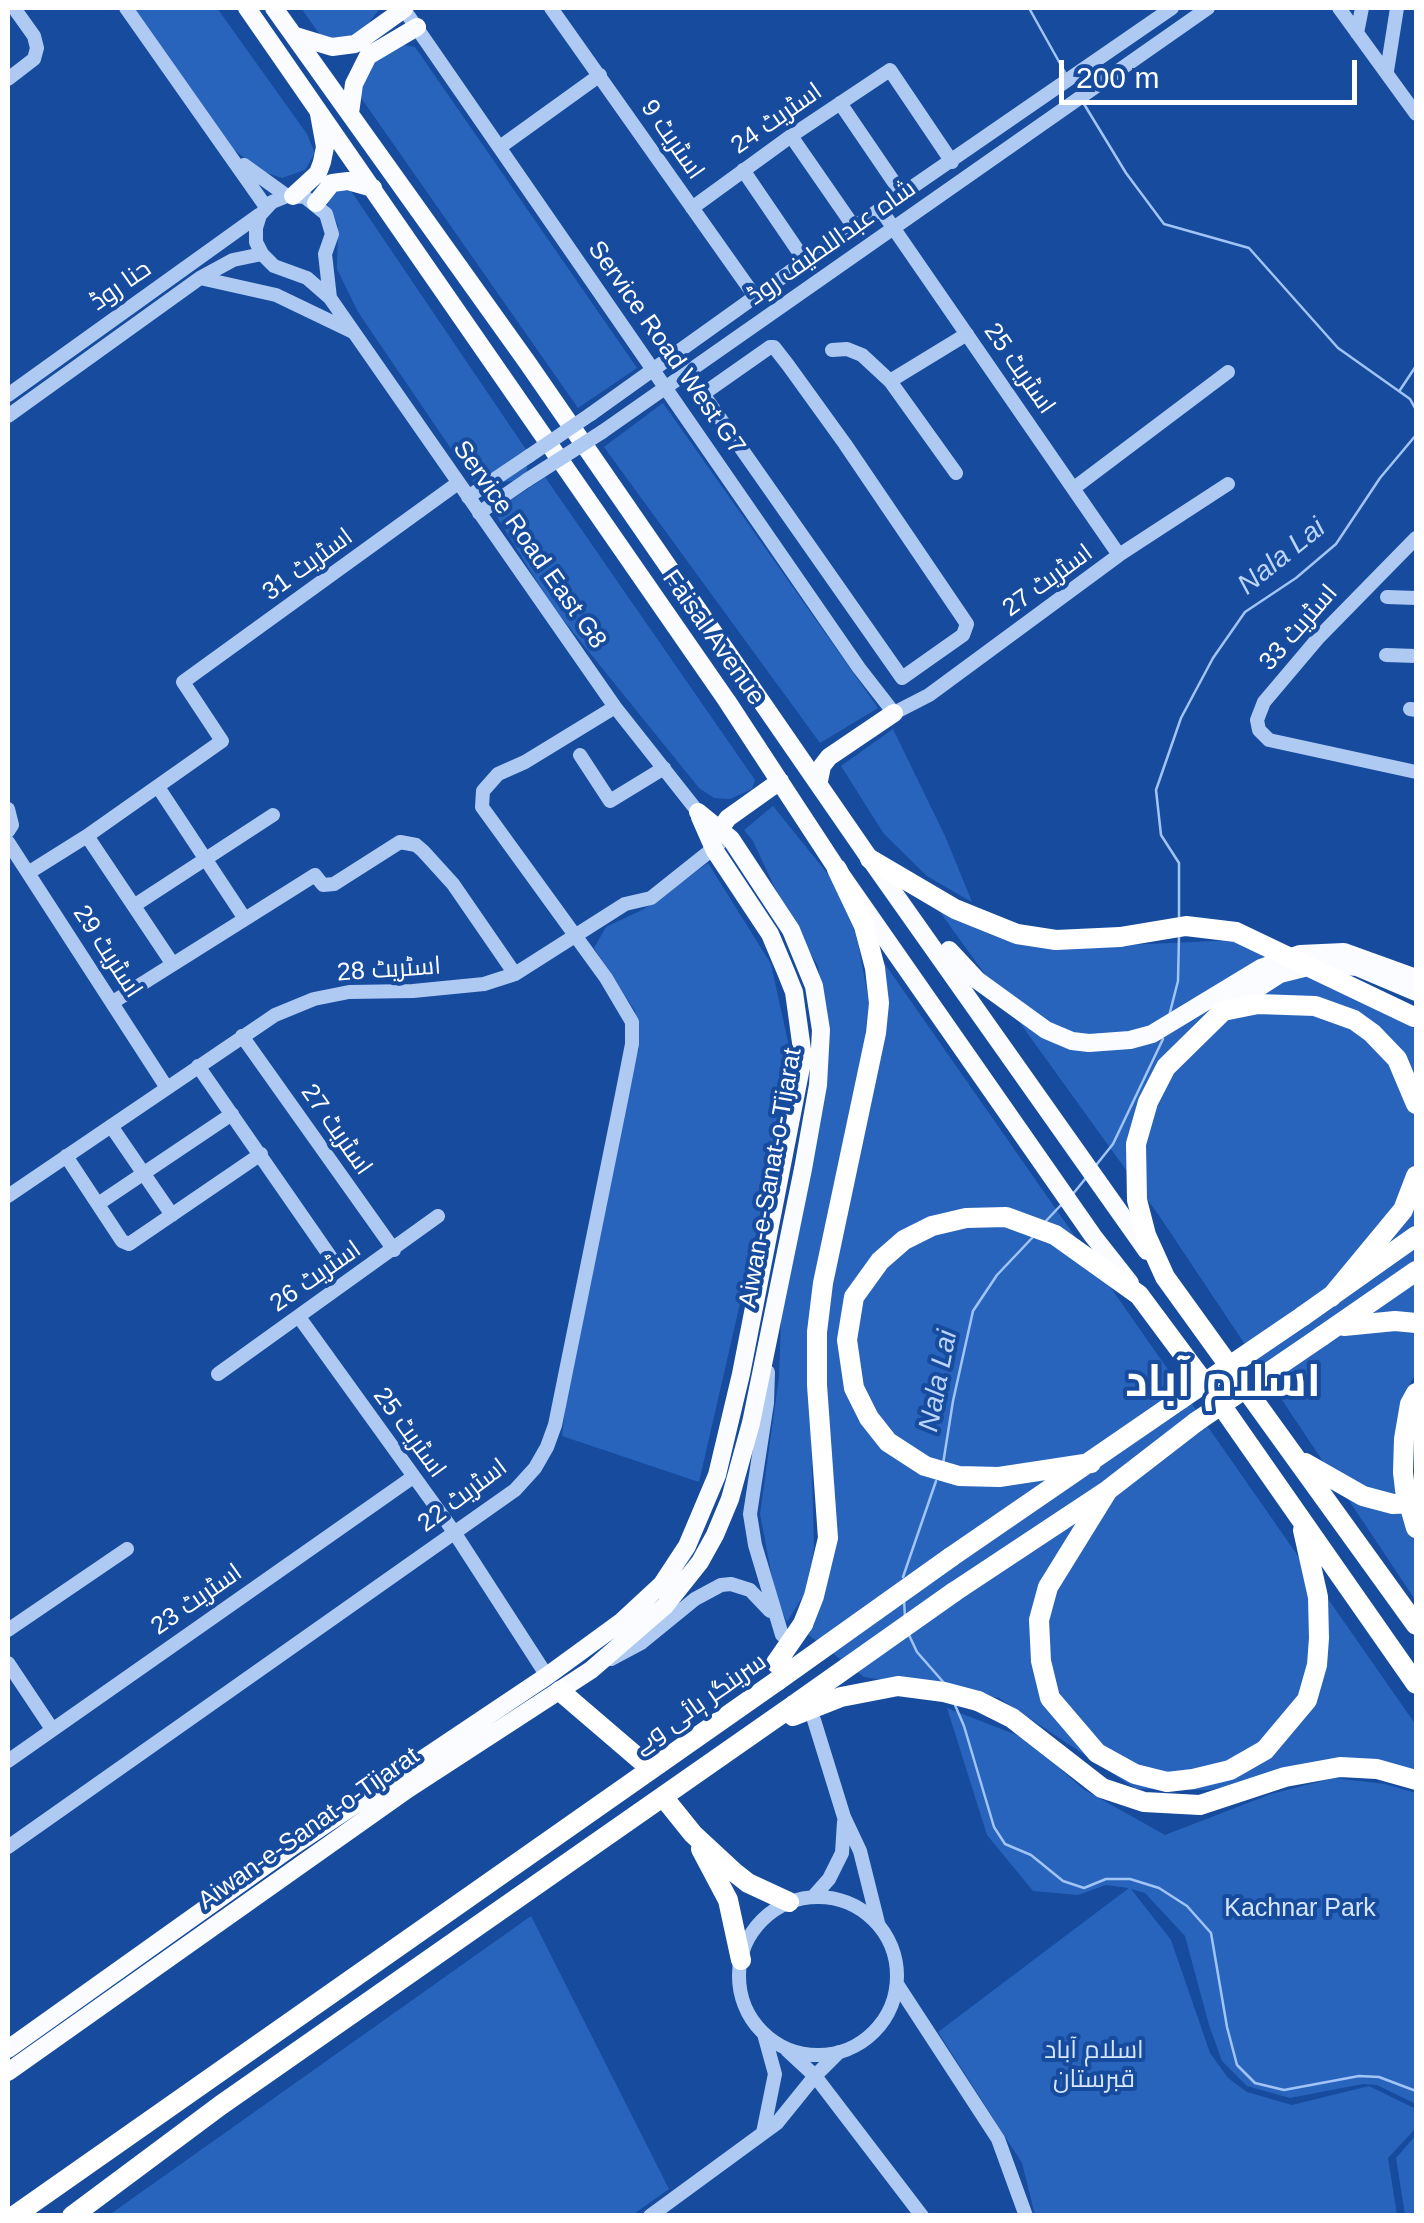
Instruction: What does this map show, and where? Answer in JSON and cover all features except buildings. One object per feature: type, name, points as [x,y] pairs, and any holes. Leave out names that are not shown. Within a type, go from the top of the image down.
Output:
[{"type":"highway","points":[[870,859],[955,909],[1017,934],[1056,940],[1120,937],[1186,926],[1236,932],[1415,1017]]},
{"type":"highway","points":[[776,1672],[814,1596],[828,1538],[817,1332],[879,1002],[864,926],[837,869]]},
{"type":"highway","points":[[1416,1104],[1397,1060],[1372,1033],[1345,1016],[1300,1004],[1223,1001],[1166,1066],[1148,1102],[1136,1144],[1137,1200],[1146,1236],[1165,1277],[1416,1624]]},
{"type":"highway","points":[[1332,1297],[1402,1210],[1416,1176]]},
{"type":"highway","points":[[1091,1463],[999,1477],[959,1476],[912,1459],[878,1431],[860,1404],[848,1359],[848,1316],[860,1286],[880,1261],[904,1240],[932,1226],[966,1218],[1006,1217],[1056,1234],[1139,1295],[1226,1412],[1416,1684]]},
{"type":"highway","name":"سرینگر ہائی وے","points":[[14,2216],[742,1706],[776,1672],[1091,1463],[1416,1236]]},
{"type":"highway","points":[[800,1714],[954,1592],[1108,1490],[1196,1422],[1416,1271]]},
{"type":"highway","points":[[1329,1331],[1395,1320],[1416,1322]]},
{"type":"highway","points":[[1416,1392],[1404,1439],[1403,1472],[1416,1528]]},
{"type":"highway","points":[[1299,1460],[1363,1496],[1393,1504],[1416,1503]]},
{"type":"highway","points":[[1108,1490],[1048,1587],[1039,1620],[1041,1661],[1050,1698],[1097,1752],[1135,1774],[1167,1782],[1230,1770],[1265,1750],[1308,1700],[1318,1665],[1318,1598],[1300,1518]]},
{"type":"highway","points":[[553,1683],[651,1769]]},
{"type":"highway","points":[[72,2216],[221,2105],[758,1730],[840,1697],[882,1688],[920,1688],[978,1701],[1012,1718],[1102,1788],[1144,1802],[1200,1804],[1285,1777],[1340,1767],[1377,1769],[1416,1780]]},
{"type":"highway","points":[[664,1798],[694,1834],[748,1883],[789,1902]]},
{"type":"highway","points":[[694,1834],[728,1900],[740,1960]]},
{"type":"main road","name":"Faisal Avenue","points":[[248,8],[837,869],[1093,1236],[1139,1295]]},
{"type":"main road","name":"Faisal Avenue","points":[[274,8],[1165,1277]]},
{"type":"main road","points":[[296,36],[332,46],[355,44],[404,8]]},
{"type":"main road","points":[[350,113],[354,84],[368,56],[416,27]]},
{"type":"main road","points":[[290,196],[318,172],[322,162],[324,135],[316,104]]},
{"type":"main road","points":[[316,203],[324,189],[339,181],[373,188]]},
{"type":"main road","points":[[799,752],[828,750],[894,713]]},
{"type":"main road","points":[[819,781],[829,757],[894,713]]},
{"type":"main road","points":[[718,840],[728,818],[780,781]]},
{"type":"main road","name":"Aiwan-e-Sanat-o-Tijarat","points":[[8,2049],[292,1846],[553,1683],[591,1670],[665,1606],[684,1585],[715,1535],[736,1482],[769,1330],[818,1085],[821,1030],[818,1002],[801,950],[698,812]]},
{"type":"main road","name":"Aiwan-e-Sanat-o-Tijarat","points":[[8,2072],[553,1683],[662,1584],[700,1522],[717,1475],[745,1355],[803,1057],[794,992],[755,892]]},
{"type":"main road","points":[[910,910],[977,980],[1046,1030],[1072,1041],[1106,1043],[1152,1034],[1280,974],[1320,964],[1357,967],[1416,992]]},
{"type":"main road","points":[[1223,1001],[1279,960],[1322,952],[1361,956],[1416,978]]},
{"type":"main road","points":[[717,1475],[736,1482]]},
{"type":"street","points":[[8,80],[34,58],[37,48],[34,36],[14,8]]},
{"type":"street","points":[[126,8],[222,143],[264,211]]},
{"type":"street","name":"Service Road West G7","points":[[404,8],[894,713]]},
{"type":"street","name":"اسٹریٹ 9","points":[[552,8],[756,298]]},
{"type":"street","name":"شاہ عبداللطیف روڈ","points":[[468,497],[1172,8]]},
{"type":"street","name":"شاہ عبداللطیف روڈ","points":[[480,513],[667,389],[1208,8]]},
{"type":"street","points":[[1339,8],[1416,114]]},
{"type":"street","points":[[1357,33],[1362,8]]},
{"type":"street","points":[[1387,71],[1397,8]]},
{"type":"street","name":"اسٹریٹ 24","points":[[692,208],[890,70],[952,162]]},
{"type":"street","points":[[500,147],[600,74]]},
{"type":"street","points":[[840,103],[902,194]]},
{"type":"street","points":[[791,136],[854,227]]},
{"type":"street","points":[[222,143],[252,173],[290,196],[316,203],[326,214],[331,227],[326,254],[330,298]]},
{"type":"street","points":[[742,170],[805,261]]},
{"type":"street","points":[[290,196],[264,211],[256,234],[262,254],[274,266],[307,278],[330,298]]},
{"type":"street","name":"اسٹریٹ 25","points":[[881,210],[1119,555]]},
{"type":"street","name":"حنا روڈ","points":[[8,395],[264,211]]},
{"type":"street","name":"حنا روڈ","points":[[8,416],[200,278],[233,260],[262,254]]},
{"type":"street","points":[[291,272],[308,269],[326,254]]},
{"type":"street","points":[[200,278],[276,295],[354,333]]},
{"type":"street","name":"Service Road East G8","points":[[330,298],[615,707],[698,812]]},
{"type":"street","points":[[890,381],[966,334]]},
{"type":"street","points":[[774,347],[845,444],[966,624],[964,635],[936,655],[902,678],[703,394],[774,347]]},
{"type":"street","points":[[832,350],[847,349],[862,355],[890,381],[956,473]]},
{"type":"street","points":[[721,350],[736,370]]},
{"type":"street","points":[[1074,488],[1228,372]]},
{"type":"street","name":"اسٹریٹ 31","points":[[158,787],[222,741],[183,682],[458,484]]},
{"type":"street","name":"اسٹریٹ 27","points":[[894,713],[953,678],[1119,555],[1228,484]]},
{"type":"street","name":"اسٹریٹ 33","points":[[1416,538],[1350,603],[1264,702],[1258,720],[1262,735],[1292,745],[1416,772]]},
{"type":"street","points":[[1387,597],[1416,598]]},
{"type":"street","points":[[936,655],[953,678]]},
{"type":"street","points":[[1386,655],[1416,656]]},
{"type":"street","name":"اسٹریٹ 22","points":[[8,1847],[515,1490],[535,1468],[555,1425],[632,1044],[632,1022],[623,1002],[482,806],[483,791],[498,774],[525,762],[615,707]]},
{"type":"street","points":[[580,755],[610,801],[664,768]]},
{"type":"street","points":[[28,873],[158,787],[244,919]]},
{"type":"street","points":[[8,809],[12,825],[8,831]]},
{"type":"street","points":[[135,905],[273,814]]},
{"type":"street","points":[[86,836],[172,964]]},
{"type":"street","name":"اسٹریٹ 28","points":[[8,1196],[276,1015],[314,999],[349,992],[484,984],[515,974],[625,904],[651,898],[718,840]]},
{"type":"street","name":"اسٹریٹ 29","points":[[8,842],[167,1088]]},
{"type":"street","points":[[112,1002],[314,875],[324,885],[334,884],[392,845],[410,843],[424,851],[453,884],[515,974]]},
{"type":"street","name":"اسٹریٹ 27","points":[[242,1036],[394,1250]]},
{"type":"street","points":[[198,1066],[334,1262]]},
{"type":"street","points":[[98,1204],[232,1114]]},
{"type":"street","points":[[111,1126],[172,1214]]},
{"type":"street","points":[[66,1156],[126,1244],[261,1154]]},
{"type":"street","name":"اسٹریٹ 26","points":[[218,1374],[438,1216]]},
{"type":"street","name":"اسٹریٹ 25","points":[[299,1317],[454,1532],[553,1683]]},
{"type":"street","points":[[769,1330],[766,1402],[750,1514],[754,1545],[782,1635]]},
{"type":"street","name":"اسٹریٹ 23","points":[[8,1761],[413,1477]]},
{"type":"street","points":[[8,1630],[127,1549]]},
{"type":"street","points":[[591,1670],[641,1643],[721,1584],[750,1590],[774,1616]]},
{"type":"street","points":[[8,1663],[52,1730]]},
{"type":"street","points":[[650,2216],[782,2118],[839,2052],[874,2032],[890,2010],[897,1984],[894,1952],[878,1924],[860,1851],[800,1714]]},
{"type":"street","points":[[813,1897],[829,1879],[842,1853],[844,1817]]},
{"type":"street","points":[[878,1924],[848,1903],[813,1897],[789,1902],[767,1916],[750,1936],[740,1960],[741,1994],[750,2016],[764,2034],[815,2076],[922,2216]]},
{"type":"street","points":[[897,1984],[998,2138],[1026,2216]]},
{"type":"street","points":[[764,2034],[775,2074],[764,2133]]},
{"type":"street","points":[[783,2046],[810,2054],[839,2052]]},
{"type":"green space","points":[[130,8],[217,8],[307,134],[315,153],[305,170],[282,178],[261,171],[223,141]]},
{"type":"green space","points":[[301,8],[380,8],[365,28],[347,39],[323,39]]},
{"type":"green space","points":[[403,45],[415,47],[637,368],[578,408],[357,92],[364,67]]},
{"type":"green space","points":[[331,190],[351,191],[527,451],[527,480],[475,484],[358,312],[337,269],[338,225],[327,204]]},
{"type":"green space","points":[[663,403],[878,708],[820,743],[604,447]]},
{"type":"green space","points":[[545,477],[755,780],[752,789],[730,799],[714,798],[699,788],[552,606],[494,512]]},
{"type":"green space","points":[[893,729],[972,902],[927,876],[884,834],[841,766]]},
{"type":"green space","points":[[773,806],[831,878],[856,934],[869,1001],[862,1065],[809,1356],[814,1548],[805,1593],[787,1622],[776,1598],[760,1514],[779,1377],[781,1321],[826,1025],[818,966],[744,830]]},
{"type":"green space","points":[[708,863],[771,964],[790,1051],[778,1138],[699,1482],[562,1436],[569,1377],[622,1095],[639,1049],[635,1011],[594,948],[606,927],[644,909]]},
{"type":"green space","points":[[932,901],[1056,948],[1238,940],[1416,1029],[1416,1373],[1405,1392],[1394,1442],[1394,1475],[1403,1519],[1416,1542],[1416,1601],[1160,1217]]},
{"type":"green space","points":[[880,957],[1416,1725],[1416,1775],[1340,1759],[1210,1790],[1136,1789],[999,1698],[864,1677],[806,1633],[830,1566],[834,1482],[825,1391],[827,1301]]},
{"type":"green space","points":[[947,1708],[1027,1739],[1083,1789],[1165,1835],[1271,1794],[1334,1778],[1385,1784],[1416,1793],[1416,2104],[1377,2085],[1363,2084],[1290,2098],[1247,2086],[1222,2061],[1185,1936],[1145,1893],[1131,1889],[1171,1940],[1210,2053],[1228,2078],[1247,2092],[1292,2105],[1369,2086],[1416,2109],[1416,2128],[1388,2158],[1397,2215],[1035,2215],[1022,2163],[938,2032],[1129,1888],[1106,1885],[1078,1895],[1033,1891],[987,1835]]},
{"type":"green space","points":[[531,1916],[669,2189],[631,2216],[109,2215]]},
{"type":"green space","points":[[1416,2135],[1416,2215],[1405,2215],[1396,2158]]},
{"type":"waterway","name":"Nala Lai","points":[[1029,8],[1067,76]]},
{"type":"waterway","name":"Nala Lai","points":[[1084,104],[1126,173],[1164,224],[1249,248],[1338,348],[1410,399],[1416,410]]},
{"type":"waterway","points":[[1400,390],[1416,366]]},
{"type":"waterway","name":"Nala Lai","points":[[1179,918],[1179,863],[1161,835],[1156,790],[1181,718],[1213,658],[1245,612],[1296,578],[1336,544],[1380,478],[1416,435]]},
{"type":"waterway","name":"Nala Lai","points":[[1169,1016],[1178,981],[1179,936]]},
{"type":"waterway","name":"Nala Lai","points":[[1097,1164],[1113,1144],[1163,1039]]},
{"type":"waterway","name":"Nala Lai","points":[[1072,1195],[1086,1178]]},
{"type":"waterway","name":"Nala Lai","points":[[1044,1223],[1062,1204]]},
{"type":"waterway","name":"Nala Lai","points":[[943,1464],[973,1311],[997,1275],[1033,1237]]},
{"type":"waterway","name":"Nala Lai","points":[[903,1577],[936,1481]]},
{"type":"waterway","name":"Nala Lai","points":[[904,1600],[905,1617]]},
{"type":"waterway","name":"Nala Lai","points":[[909,1635],[917,1652],[945,1684]]},
{"type":"waterway","name":"Nala Lai","points":[[955,1705],[994,1827],[1005,1844],[1031,1855],[1063,1881],[1084,1888],[1106,1879],[1130,1879],[1159,1888],[1187,1906],[1211,1933],[1237,2065],[1255,2083],[1284,2090],[1359,2076],[1379,2077],[1416,2091]]},
{"type":"district","name":"اسلام آباد","points":[[1223,1384]]},
{"type":"park label","name":"Kachnar Park","points":[[1300,1909]]},
{"type":"park label","name":"اسلام آباد قبرستان","points":[[1094,2066]]}]
